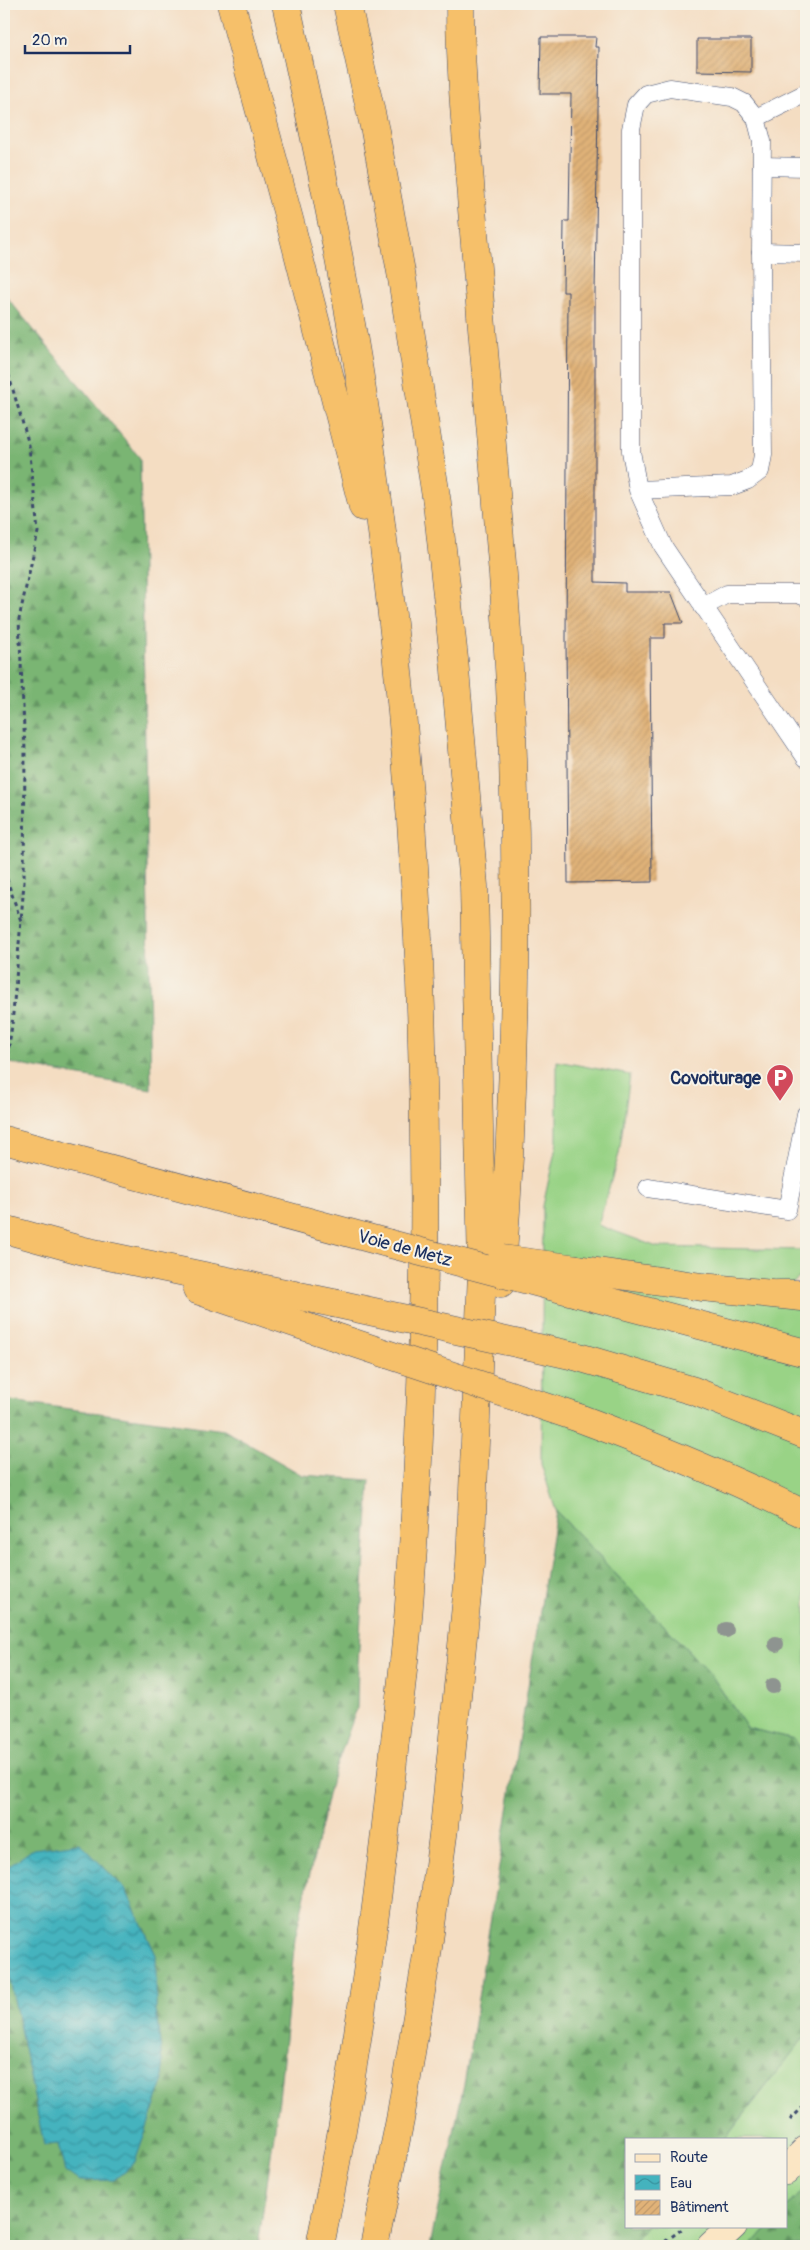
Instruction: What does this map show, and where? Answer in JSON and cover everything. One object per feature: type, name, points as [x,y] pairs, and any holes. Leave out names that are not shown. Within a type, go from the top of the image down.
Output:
[{"type":"highway","points":[[231,4],[292,230],[392,620]]},
{"type":"highway","points":[[286,4],[323,170],[359,370],[392,620],[410,811],[422,1022],[425,1181],[419,1431],[409,1608],[387,1825],[367,1982],[320,2246]]},
{"type":"highway","points":[[347,4],[374,131],[397,254],[437,503],[454,659],[474,886],[482,1271],[470,1565],[444,1828],[427,1955],[400,2120],[374,2246]]},
{"type":"highway","points":[[460,4],[464,103],[503,579],[514,785],[512,1079],[507,1204],[488,1458],[470,1565]]},
{"type":"highway","name":"Voie de Metz","points":[[4,1140],[387,1243],[577,1281],[806,1353]]},
{"type":"highway","points":[[4,1229],[84,1251],[578,1418],[666,1450],[720,1473],[806,1515]]},
{"type":"highway","points":[[84,1251],[575,1356],[694,1392],[806,1420]]},
{"type":"highway","points":[[577,1281],[702,1287],[806,1296]]},
{"type":"highway","points":[[694,1392],[806,1435]]},
{"type":"main road","points":[[788,2169],[806,2150]]},
{"type":"main road","points":[[711,2246],[731,2228]]},
{"type":"lane","points":[[638,490],[732,486],[748,480],[760,471],[763,455],[760,252],[762,141],[756,118],[744,103],[732,97],[670,88],[646,94],[636,105],[631,129],[631,441],[638,490],[663,546],[806,758]]},
{"type":"lane","points":[[756,118],[806,93]]},
{"type":"lane","points":[[762,166],[806,167]]},
{"type":"lane","points":[[760,252],[806,253]]},
{"type":"lane","points":[[703,607],[727,594],[798,594],[806,597]]},
{"type":"lane","points":[[648,1188],[787,1210],[806,1114]]},
{"type":"path","points":[[4,360],[29,445],[38,532],[19,619],[25,750],[24,882],[12,1025],[4,1079]]},
{"type":"path","points":[[4,871],[21,921]]},
{"type":"path","points":[[659,2246],[683,2228]]},
{"type":"green space","points":[[4,294],[140,458],[151,1089],[4,1062]]},
{"type":"green space","points":[[557,1061],[630,1075],[619,1154],[598,1225],[657,1247],[806,1250],[806,1272],[780,1294],[806,1294],[806,1759],[794,1739],[747,1728],[711,1675],[556,1511],[541,1464],[543,1206],[557,1142]]},
{"type":"green space","points":[[4,1400],[224,1430],[302,1475],[370,1480],[358,1663],[357,1708],[332,1778],[295,1938],[279,2099],[258,2246],[4,2246]]},
{"type":"green space","points":[[556,1511],[711,1675],[747,1728],[794,1739],[806,1759],[806,2035],[726,2138],[625,2138],[625,2228],[645,2228],[629,2246],[430,2246],[465,2079]]},
{"type":"green space","points":[[806,2035],[806,2186],[788,2206],[788,2138],[726,2138]]},
{"type":"green space","points":[[806,2186],[806,2246],[751,2246],[767,2228],[788,2228],[788,2206]]},
{"type":"green space","points":[[645,2228],[767,2228],[751,2246],[629,2246]]},
{"type":"water","points":[[80,1843],[126,1890],[156,1955],[156,2010],[164,2079],[135,2162],[114,2180],[79,2181],[65,2171],[58,2144],[44,2145],[4,1950],[4,1870],[33,1849]]},
{"type":"building","points":[[541,37],[596,37],[595,47],[599,47],[595,292],[595,582],[625,583],[625,592],[671,592],[683,623],[665,623],[665,638],[650,638],[652,882],[568,883],[566,638],[568,292],[563,292],[564,221],[569,221],[571,94],[540,94]]},
{"type":"building","points":[[697,39],[751,39],[751,72],[697,71]]},
{"type":"place","name":"Covoiturage","points":[[780,1102]]}]
